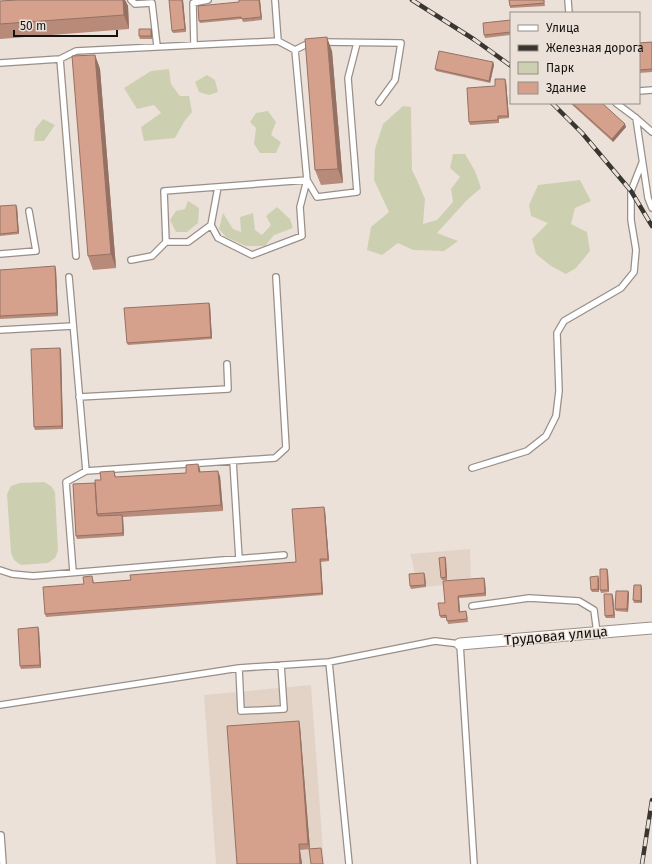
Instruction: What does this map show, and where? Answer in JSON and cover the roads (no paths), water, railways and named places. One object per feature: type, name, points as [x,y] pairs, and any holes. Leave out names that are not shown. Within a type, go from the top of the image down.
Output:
[{"type":"street","name":"Трудовая улица","points":[[460,644],[652,628]]},
{"type":"lane","points":[[131,0],[136,4],[152,3],[157,46]]},
{"type":"lane","points":[[194,45],[193,3],[208,0]]},
{"type":"lane","points":[[275,0],[278,41]]},
{"type":"lane","points":[[568,0],[569,12]]},
{"type":"lane","points":[[0,63],[60,58],[76,51],[157,46],[278,41],[295,50]]},
{"type":"lane","points":[[295,50],[309,42],[401,43],[395,80],[379,102]]},
{"type":"lane","points":[[307,180],[317,197],[357,192],[348,78],[357,43]]},
{"type":"lane","points":[[218,187],[211,225],[218,238],[252,255],[302,236],[300,208],[307,180],[295,50]]},
{"type":"lane","points":[[60,58],[76,256]]},
{"type":"lane","points":[[640,91],[652,90]]},
{"type":"lane","points":[[617,104],[652,132]]},
{"type":"lane","points":[[636,118],[648,198],[652,208]]},
{"type":"lane","points":[[472,468],[526,451],[546,436],[556,416],[559,391],[556,333],[564,321],[621,288],[634,272],[636,250],[630,220],[631,191],[642,163]]},
{"type":"lane","points":[[166,242],[164,192],[307,180]]},
{"type":"lane","points":[[0,254],[36,251],[29,211]]},
{"type":"lane","points":[[131,260],[152,256],[166,242],[188,242],[211,225]]},
{"type":"lane","points":[[69,277],[86,470]]},
{"type":"lane","points":[[73,572],[66,482],[86,470],[275,458],[286,448],[276,277]]},
{"type":"lane","points":[[0,330],[73,326]]},
{"type":"lane","points":[[79,397],[228,389],[227,364]]},
{"type":"lane","points":[[233,461],[239,559]]},
{"type":"lane","points":[[0,570],[12,574],[33,576],[284,555]]},
{"type":"lane","points":[[472,606],[529,598],[579,601],[594,610],[597,633]]},
{"type":"lane","points":[[0,705],[238,668],[329,662],[435,641],[460,644],[474,864]]},
{"type":"lane","points":[[329,662],[349,864]]},
{"type":"lane","points":[[238,668],[241,711],[284,709],[281,665]]},
{"type":"lane","points":[[1,835],[3,864]]},
{"type":"railway","points":[[412,0],[475,40],[510,65]]},
{"type":"railway","points":[[553,104],[582,133],[631,191],[652,226]]},
{"type":"railway","points":[[642,864],[652,800]]}]
